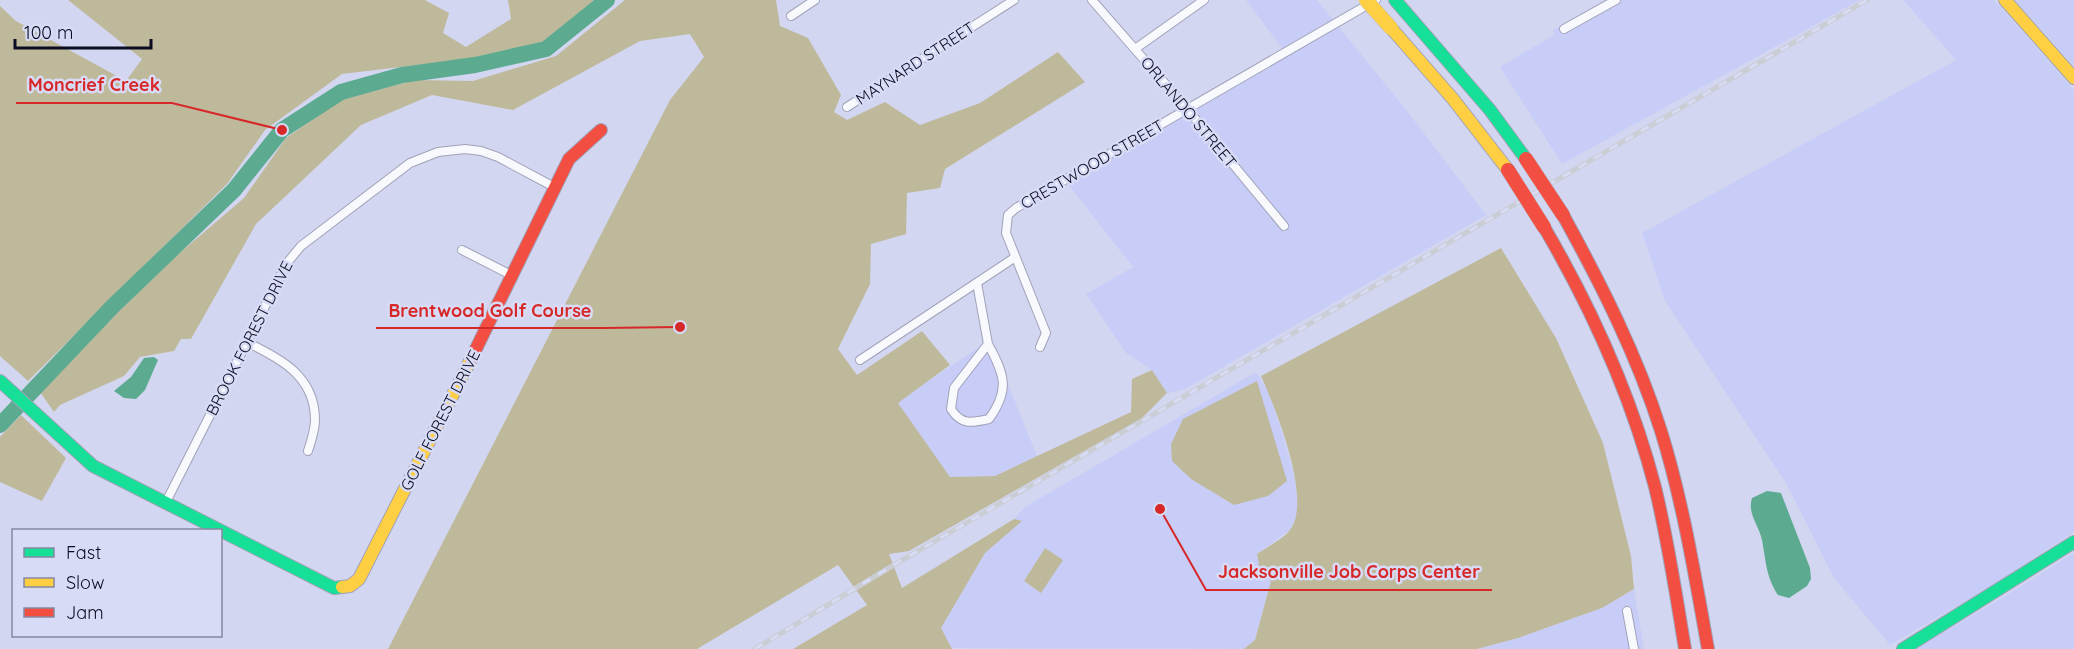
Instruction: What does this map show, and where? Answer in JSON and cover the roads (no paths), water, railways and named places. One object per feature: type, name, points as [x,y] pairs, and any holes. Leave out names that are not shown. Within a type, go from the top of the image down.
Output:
[{"type":"main road","points":[[1365,0],[1453,99],[1508,170],[1574,279],[1603,338],[1639,431],[1664,528],[1685,649]]},
{"type":"main road","points":[[1395,0],[1490,110],[1526,159],[1563,215],[1627,338],[1671,462],[1686,527],[1708,649]]},
{"type":"main road","points":[[2005,0],[2074,78]]},
{"type":"main road","name":"GOLF FOREST DRIVE","points":[[222,531],[334,588],[350,586],[359,579],[513,276],[569,159],[601,130]]},
{"type":"main road","points":[[0,381],[93,466],[166,502]]},
{"type":"main road","name":"GOLF FOREST DRIVE","points":[[166,502],[219,529]]},
{"type":"main road","points":[[1903,649],[2012,583],[2074,542]]},
{"type":"street","points":[[791,16],[815,0]]},
{"type":"street","name":"MAYNARD STREET","points":[[847,107],[1014,0]]},
{"type":"street","name":"ORLANDO STREET","points":[[1092,0],[1188,110],[1284,226]]},
{"type":"street","points":[[1135,49],[1203,0]]},
{"type":"street","name":"CRESTWOOD STREET","points":[[1040,347],[1046,333],[1014,258],[1005,224],[1008,215],[1016,208],[1376,0]]},
{"type":"street","points":[[1564,29],[1616,0]]},
{"type":"street","name":"BROOK FOREST DRIVE","points":[[166,502],[287,263],[300,246],[410,163],[449,149],[481,151],[498,157],[556,188]]},
{"type":"street","points":[[462,250],[513,276]]},
{"type":"street","points":[[860,360],[1014,258]]},
{"type":"street","points":[[977,283],[988,344],[1004,378],[1001,402],[989,419],[964,423],[956,418],[951,409],[954,388],[988,344]]},
{"type":"street","points":[[246,342],[289,364],[297,371],[308,390],[315,420],[309,452]]},
{"type":"street","points":[[1627,611],[1634,649]]},
{"type":"waterway","points":[[0,425],[112,307],[234,190],[282,130],[341,92],[402,75],[475,65],[546,49],[607,0]]},
{"type":"railway","points":[[755,649],[892,566],[1867,0]]},
{"type":"place","name":"Moncrief Creek","points":[[282,130]]},
{"type":"place","name":"Brentwood Golf Course","points":[[680,327]]},
{"type":"place","name":"Jacksonville Job Corps Center","points":[[1160,509]]}]
